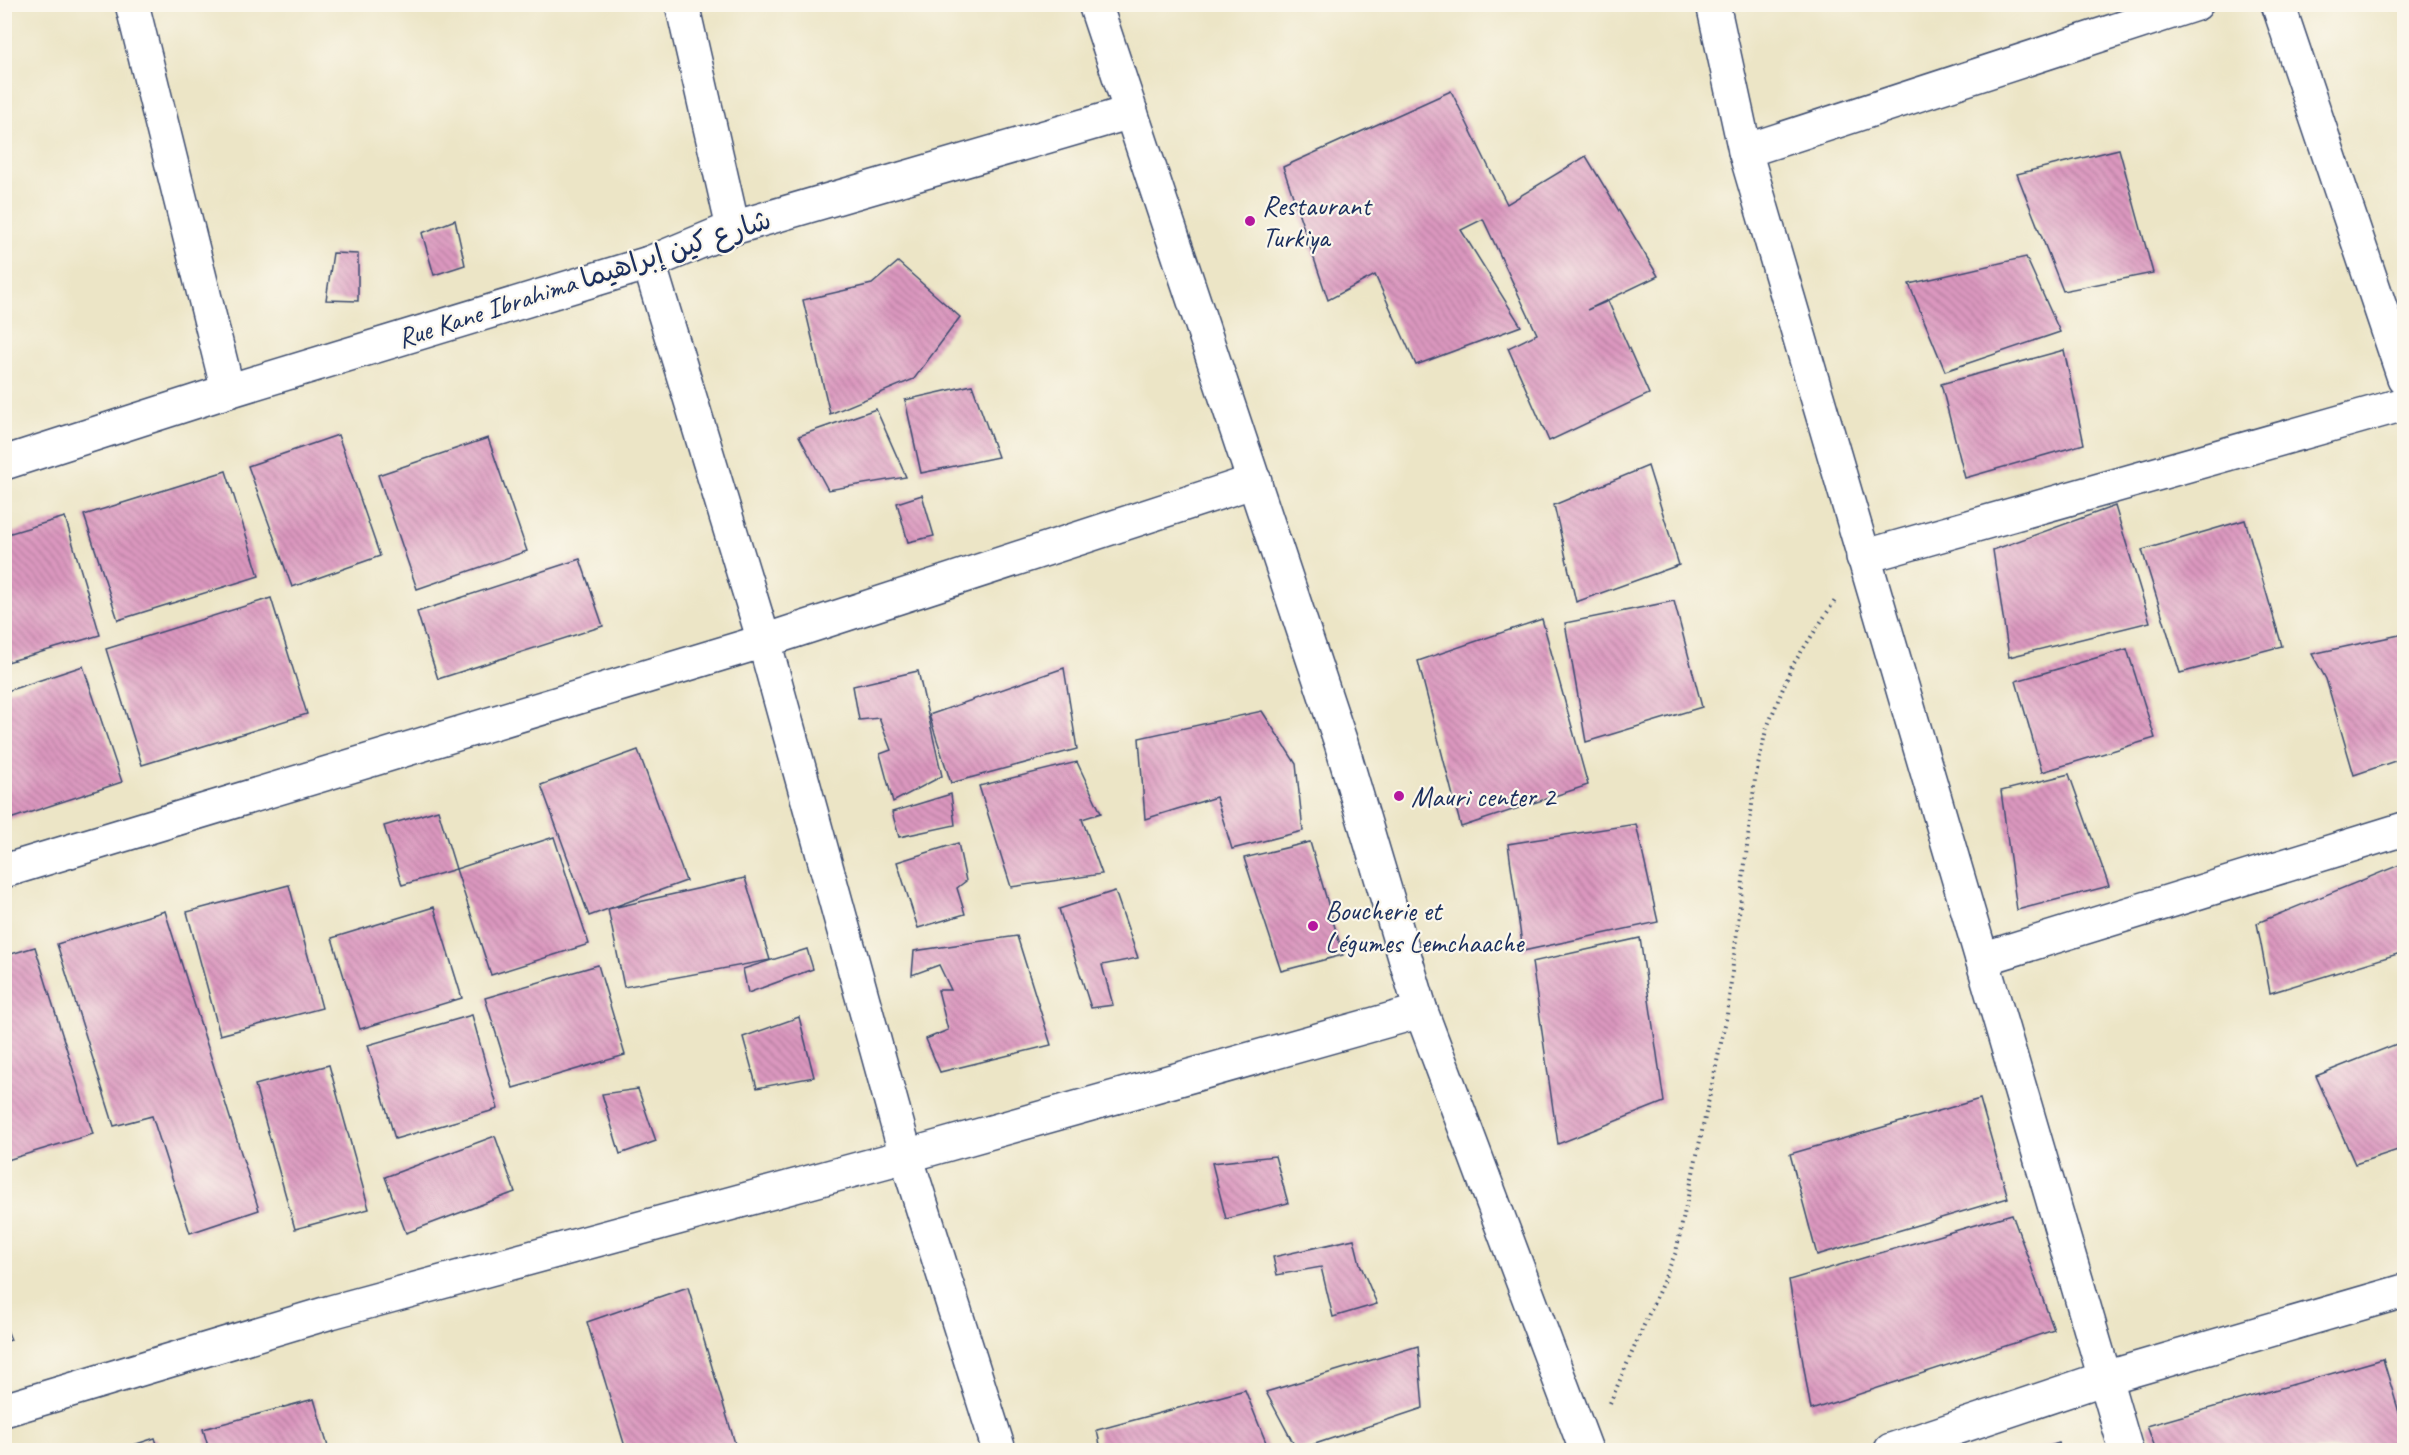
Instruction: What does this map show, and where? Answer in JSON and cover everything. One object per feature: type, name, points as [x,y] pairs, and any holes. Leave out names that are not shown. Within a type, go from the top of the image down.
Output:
[{"type":"street","points":[[132,4],[228,392]]},
{"type":"street","points":[[682,4],[733,228]]},
{"type":"street","points":[[1095,4],[1341,742],[1421,1011],[1586,1450]]},
{"type":"street","points":[[1713,4],[1745,152],[2126,1450]]},
{"type":"street","points":[[1745,152],[2196,4]]},
{"type":"street","points":[[2278,4],[2404,378]]},
{"type":"street","name":"Rue Kane Ibrahima شارع كين إبراهيما","points":[[4,463],[650,263],[733,228],[1131,112]]},
{"type":"street","points":[[650,263],[764,641],[906,1156],[999,1450]]},
{"type":"street","points":[[1863,557],[2404,404]]},
{"type":"street","points":[[4,871],[764,641],[1255,481]]},
{"type":"street","points":[[1982,959],[2404,829]]},
{"type":"street","points":[[4,1410],[332,1312],[906,1156],[1421,1011]]},
{"type":"street","points":[[1891,1450],[2105,1378],[2404,1291]]},
{"type":"path","points":[[1607,1410],[1676,1252],[1727,1015],[1755,779],[1766,730],[1792,666],[1863,557]]},
{"type":"building","points":[[1919,4],[1940,4],[1940,5],[1921,10]]},
{"type":"building","points":[[1451,91],[1507,204],[1586,156],[1658,276],[1587,310],[1608,301],[1649,394],[1549,441],[1508,348],[1537,334],[1483,219],[1461,230],[1521,326],[1416,365],[1375,275],[1328,300],[1283,167]]},
{"type":"building","points":[[2119,149],[2153,273],[2063,291],[2017,174]]},
{"type":"building","points":[[455,220],[465,265],[434,275],[422,233]]},
{"type":"building","points":[[333,253],[358,254],[358,301],[326,300]]},
{"type":"building","points":[[2026,257],[2060,332],[1945,371],[1909,284]]},
{"type":"building","points":[[898,262],[960,317],[914,379],[830,414],[803,300],[872,284]]},
{"type":"building","points":[[2064,350],[2084,444],[1965,478],[1941,384]]},
{"type":"building","points":[[972,385],[998,457],[921,473],[905,400]]},
{"type":"building","points":[[876,409],[906,477],[828,490],[799,436]]},
{"type":"building","points":[[338,435],[380,556],[292,587],[248,466]]},
{"type":"building","points":[[488,438],[527,551],[417,589],[378,475]]},
{"type":"building","points":[[1648,466],[1679,565],[1576,602],[1554,505]]},
{"type":"building","points":[[226,471],[259,576],[118,620],[84,515]]},
{"type":"building","points":[[922,495],[934,536],[908,542],[897,503]]},
{"type":"building","points":[[2115,506],[2150,622],[2009,657],[1993,550]]},
{"type":"building","points":[[65,517],[100,635],[4,663],[4,535]]},
{"type":"building","points":[[2245,520],[2282,646],[2180,673],[2142,550]]},
{"type":"building","points":[[580,559],[603,626],[438,679],[417,612]]},
{"type":"building","points":[[271,598],[307,714],[142,765],[106,649]]},
{"type":"building","points":[[1674,601],[1702,707],[1586,742],[1565,623]]},
{"type":"building","points":[[1542,619],[1588,785],[1461,827],[1418,661]]},
{"type":"building","points":[[2404,634],[2404,758],[2354,775],[2326,679],[2312,654]]},
{"type":"building","points":[[2127,649],[2155,738],[2042,772],[2016,681]]},
{"type":"building","points":[[83,666],[122,782],[4,821],[4,692]]},
{"type":"building","points":[[1064,668],[1077,749],[951,783],[929,715]]},
{"type":"building","points":[[918,671],[942,776],[893,802],[880,754],[891,750],[879,718],[859,720],[853,686]]},
{"type":"building","points":[[1262,711],[1296,764],[1303,831],[1232,849],[1216,797],[1145,819],[1139,738]]},
{"type":"building","points":[[638,750],[686,881],[589,916],[541,785]]},
{"type":"building","points":[[1077,762],[1101,813],[1082,819],[1102,874],[1011,887],[979,786]]},
{"type":"building","points":[[2069,774],[2109,886],[2017,910],[2001,791]]},
{"type":"building","points":[[951,794],[955,825],[899,837],[892,812]]},
{"type":"building","points":[[438,810],[456,869],[402,885],[384,826]]},
{"type":"building","points":[[1636,824],[1658,922],[1523,951],[1508,844]]},
{"type":"building","points":[[554,837],[589,944],[491,975],[456,869]]},
{"type":"building","points":[[1310,842],[1343,955],[1281,971],[1244,858]]},
{"type":"building","points":[[958,843],[966,881],[957,888],[965,914],[918,928],[897,862]]},
{"type":"building","points":[[2404,863],[2404,952],[2270,993],[2257,923]]},
{"type":"building","points":[[745,878],[770,960],[624,987],[608,909]]},
{"type":"building","points":[[289,885],[322,1008],[220,1035],[187,912]]},
{"type":"building","points":[[1115,891],[1138,958],[1102,965],[1113,1005],[1091,1008],[1059,909]]},
{"type":"building","points":[[434,907],[462,998],[360,1029],[332,938]]},
{"type":"building","points":[[165,911],[259,1210],[190,1233],[152,1116],[114,1126],[57,944]]},
{"type":"building","points":[[1017,936],[1051,1045],[940,1072],[926,1039],[948,1030],[938,990],[951,990],[939,965],[912,975],[914,951]]},
{"type":"building","points":[[1640,938],[1664,1102],[1558,1144],[1532,962]]},
{"type":"building","points":[[35,947],[93,1134],[4,1161],[4,956]]},
{"type":"building","points":[[807,949],[813,969],[748,993],[743,969]]},
{"type":"building","points":[[598,965],[625,1055],[513,1088],[485,998]]},
{"type":"building","points":[[472,1015],[498,1109],[395,1139],[368,1045]]},
{"type":"building","points":[[799,1017],[814,1077],[757,1088],[743,1037]]},
{"type":"building","points":[[2404,1041],[2404,1148],[2355,1164],[2316,1076]]},
{"type":"building","points":[[329,1065],[369,1209],[295,1229],[255,1085]]},
{"type":"building","points":[[638,1089],[656,1141],[620,1154],[602,1094]]},
{"type":"building","points":[[1980,1099],[2008,1198],[1817,1255],[1790,1154]]},
{"type":"building","points":[[495,1136],[515,1192],[406,1233],[385,1177]]},
{"type":"building","points":[[1275,1156],[1288,1203],[1226,1219],[1212,1163]]},
{"type":"building","points":[[2012,1214],[2054,1330],[1811,1410],[1789,1280]]},
{"type":"building","points":[[1354,1239],[1360,1264],[1377,1304],[1333,1317],[1321,1267],[1277,1275],[1273,1257]]},
{"type":"building","points":[[688,1287],[737,1450],[626,1450],[587,1322]]},
{"type":"building","points":[[4,1322],[11,1340],[4,1342]]},
{"type":"building","points":[[1418,1346],[1423,1408],[1297,1450],[1266,1392]]},
{"type":"building","points":[[2383,1359],[2404,1429],[2404,1450],[2156,1450],[2147,1426]]},
{"type":"building","points":[[1245,1390],[1269,1450],[1101,1450],[1097,1430]]},
{"type":"building","points":[[314,1399],[329,1450],[209,1450],[203,1429]]},
{"type":"building","points":[[155,1438],[159,1450],[118,1450]]},
{"type":"building","points":[[2059,1443],[2061,1450],[2037,1450]]},
{"type":"place","name":"Restaurant Turkiya","points":[[1250,221]]},
{"type":"place","name":"Mauri center 2","points":[[1399,796]]},
{"type":"place","name":"Boucherie et Légumes Lemchaache","points":[[1313,926]]}]
